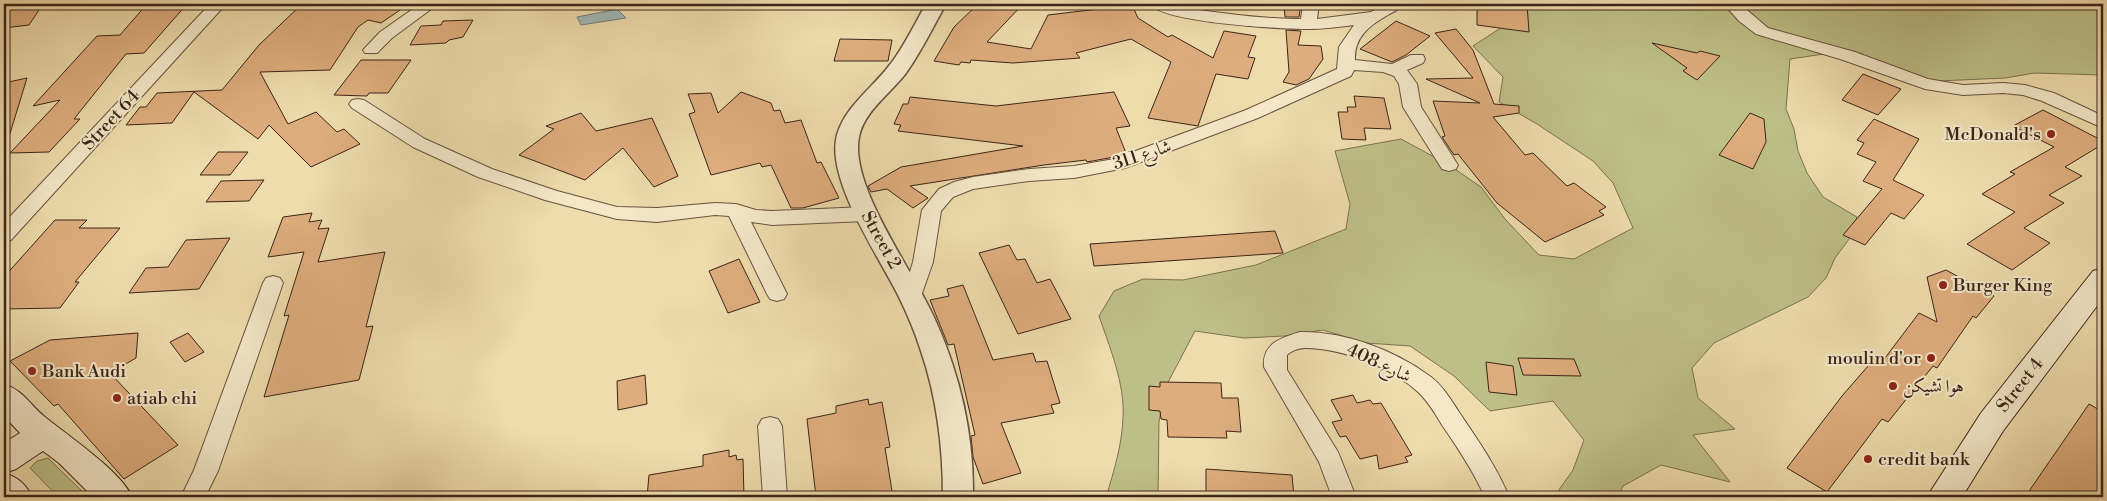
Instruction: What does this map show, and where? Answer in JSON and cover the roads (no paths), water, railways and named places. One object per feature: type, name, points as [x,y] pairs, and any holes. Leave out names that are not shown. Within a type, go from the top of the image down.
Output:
[{"type":"main road","name":"Street 4","points":[[1944,497],[1992,422],[2103,278]]},
{"type":"main road","points":[[4,396],[32,425],[70,454],[115,497]]},
{"type":"main road","points":[[4,460],[44,434]]},
{"type":"main road","points":[[4,487],[15,497]]},
{"type":"street","name":"Street 64","points":[[4,235],[218,4]]},
{"type":"street","points":[[371,50],[386,35],[430,4]]},
{"type":"street","name":"Street 2","points":[[936,4],[898,69],[861,112],[847,137],[847,156],[851,178],[866,214],[912,297],[934,350],[946,391],[955,437],[958,497]]},
{"type":"street","points":[[1158,4],[1172,10],[1187,13],[1258,23],[1308,24],[1351,22],[1373,16],[1397,4]]},
{"type":"street","points":[[1308,24],[1311,4]]},
{"type":"street","points":[[1732,4],[1745,18],[1762,31],[1849,56],[1925,84],[1963,90],[2003,88],[2025,90],[2048,96],[2103,123]]},
{"type":"street","points":[[1373,16],[1347,45],[1347,65],[1394,69],[1400,72],[1408,84],[1412,107],[1449,165]]},
{"type":"street","points":[[1394,69],[1417,59]]},
{"type":"street","name":"شارع 311","points":[[912,297],[923,262],[932,210],[946,193],[972,183],[1029,175],[1074,172],[1118,164],[1252,114],[1340,75],[1345,72],[1347,65]]},
{"type":"street","points":[[358,104],[419,142],[485,174],[552,196],[617,213],[657,215],[715,209],[736,210],[755,216],[772,218],[866,214]]},
{"type":"street","points":[[736,210],[777,294]]},
{"type":"street","points":[[194,497],[210,463],[273,284]]},
{"type":"street","name":"شارع 408","points":[[1344,497],[1330,459],[1276,371],[1275,356],[1280,347],[1289,342],[1310,340],[1339,344],[1358,350],[1407,373],[1424,384],[1472,448],[1497,497]]},
{"type":"street","points":[[770,426],[775,497]]},
{"type":"water","points":[[617,9],[626,18],[581,25],[577,17]]},
{"type":"place","name":"McDonald's","points":[[2051,134]]},
{"type":"place","name":"Burger King","points":[[1943,285]]},
{"type":"place","name":"moulin d'or","points":[[1931,358]]},
{"type":"place","name":"Bank Audi","points":[[32,371]]},
{"type":"place","name":"هوا تشيكن","points":[[1893,386]]},
{"type":"place","name":"atiab chi","points":[[117,398]]},
{"type":"place","name":"credit bank","points":[[1868,459]]}]
